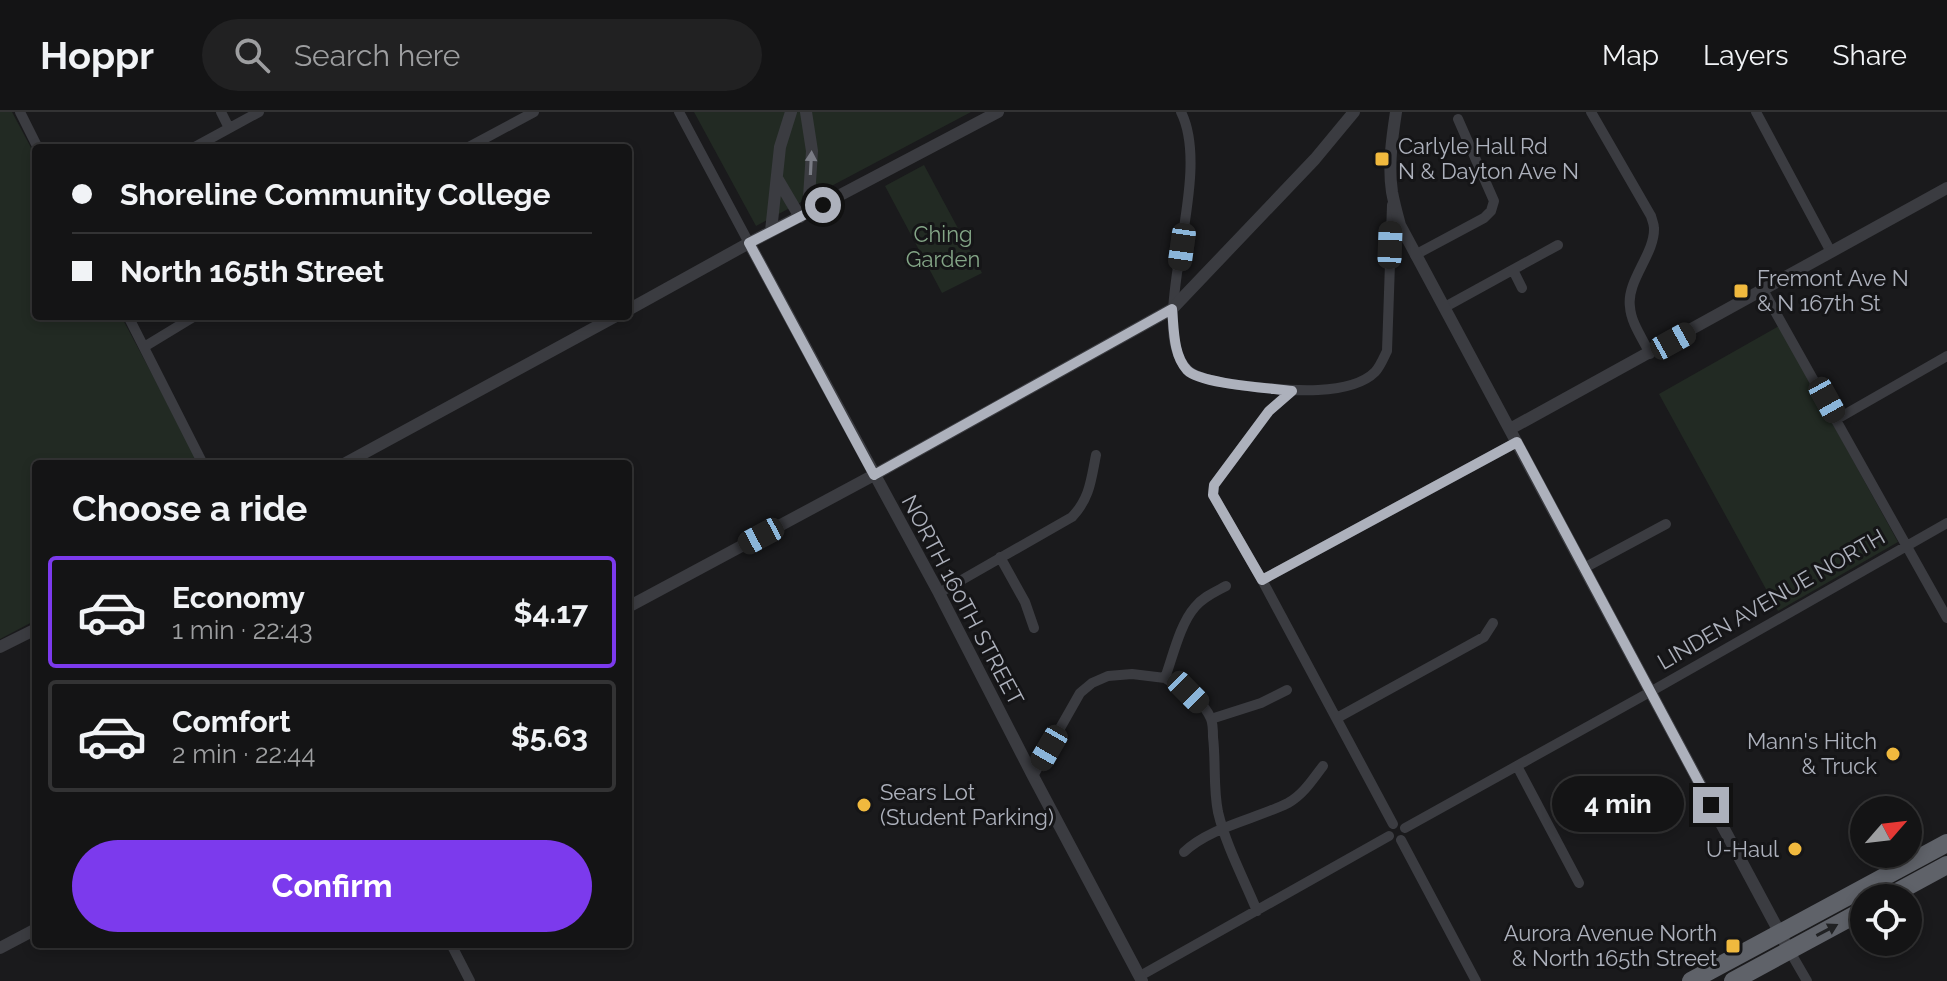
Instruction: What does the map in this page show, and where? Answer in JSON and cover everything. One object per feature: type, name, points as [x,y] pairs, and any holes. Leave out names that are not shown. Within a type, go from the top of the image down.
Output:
[{"type":"highway","points":[[1691,981],[1947,843]]},
{"type":"highway","points":[[1912,884],[1947,865]]},
{"type":"highway","points":[[1733,981],[1850,917]]},
{"type":"street","points":[[20,112],[36,144]]},
{"type":"street","points":[[221,112],[229,128]]},
{"type":"street","points":[[200,144],[259,112]]},
{"type":"street","points":[[474,144],[534,112]]},
{"type":"street","name":"NORTH 160TH STREET","points":[[679,112],[939,593],[1141,978]]},
{"type":"street","points":[[771,231],[780,147],[791,112]]},
{"type":"street","points":[[804,215],[812,151],[806,112]]},
{"type":"street","points":[[632,308],[998,112]]},
{"type":"street","points":[[1181,112],[1188,126],[1191,185],[1172,309],[1180,358],[1187,370],[1201,378],[1292,391],[1338,389],[1359,382],[1376,371],[1387,351],[1392,138],[1396,112]]},
{"type":"street","points":[[632,605],[1172,309],[1315,159],[1354,112]]},
{"type":"street","points":[[1591,112],[1651,216],[1654,229],[1652,243],[1630,294],[1629,306],[1650,354]]},
{"type":"street","points":[[1756,112],[1831,252]]},
{"type":"street","points":[[1415,255],[1484,218],[1491,211],[1494,201],[1458,119]]},
{"type":"street","points":[[777,178],[804,215]]},
{"type":"street","points":[[1510,429],[1947,188]]},
{"type":"street","points":[[1392,191],[1400,225],[1415,255],[1807,981]]},
{"type":"street","points":[[1445,307],[1558,245]]},
{"type":"street","points":[[1513,270],[1522,288]]},
{"type":"street","points":[[1763,290],[1947,618]]},
{"type":"street","points":[[130,320],[201,460]]},
{"type":"street","points":[[144,347],[188,320]]},
{"type":"street","points":[[351,460],[609,320]]},
{"type":"street","points":[[1837,419],[1947,356]]},
{"type":"street","points":[[1292,391],[1269,411],[1214,485],[1213,495],[1393,824]]},
{"type":"street","points":[[1262,580],[1517,442]]},
{"type":"street","points":[[939,593],[1072,517],[1089,493],[1096,455]]},
{"type":"street","name":"LINDEN AVENUE NORTH","points":[[1405,828],[1947,523]]},
{"type":"street","points":[[1584,568],[1666,524]]},
{"type":"street","points":[[1000,557],[1025,602],[1034,628]]},
{"type":"street","points":[[1165,678],[1187,618],[1195,606],[1226,586]]},
{"type":"street","points":[[1337,718],[1484,637],[1493,623]]},
{"type":"street","points":[[0,647],[32,631]]},
{"type":"street","points":[[1033,776],[1080,693],[1092,683],[1108,676],[1132,674],[1165,678],[1188,692],[1211,719],[1216,757],[1215,790],[1224,830],[1257,911]]},
{"type":"street","points":[[1211,719],[1261,703],[1287,690]]},
{"type":"street","points":[[1184,852],[1193,843],[1289,802],[1300,795],[1323,766]]},
{"type":"street","points":[[1517,766],[1579,883]]},
{"type":"street","points":[[1393,824],[1405,828],[1401,840]]},
{"type":"street","points":[[1389,836],[1393,824]]},
{"type":"street","points":[[1389,836],[1401,840]]},
{"type":"street","points":[[1141,978],[1389,836]]},
{"type":"street","points":[[1401,840],[1476,981]]},
{"type":"street","points":[[0,948],[32,931]]},
{"type":"street","points":[[453,948],[470,981]]},
{"type":"green space","points":[[0,112],[12,112],[32,150],[32,320],[123,320],[198,460],[32,460],[32,622],[0,639]]},
{"type":"green space","points":[[694,112],[971,112],[756,226]]},
{"type":"green space","name":"Ching Garden","points":[[924,165],[982,273],[942,293],[885,186]]},
{"type":"green space","points":[[1779,326],[1898,542],[1778,611],[1659,394]]},
{"type":"place","name":"Carlyle Hall Rd N & Dayton Ave N","points":[[1382,159]]},
{"type":"place","name":"Fremont Ave N & N 167th St","points":[[1741,291]]},
{"type":"place","name":"Mann's Hitch & Truck","points":[[1893,754]]},
{"type":"place","name":"Sears Lot (Student Parking)","points":[[864,805]]},
{"type":"place","name":"U-Haul","points":[[1795,849]]},
{"type":"place","name":"Aurora Avenue North & North 165th Street","points":[[1733,946]]},
{"type":"route","points":[[823,205],[749,243],[874,475],[1172,309],[1176,344],[1187,370],[1201,378],[1292,391],[1269,411],[1214,485],[1213,495],[1262,580],[1517,442],[1711,805]]}]
